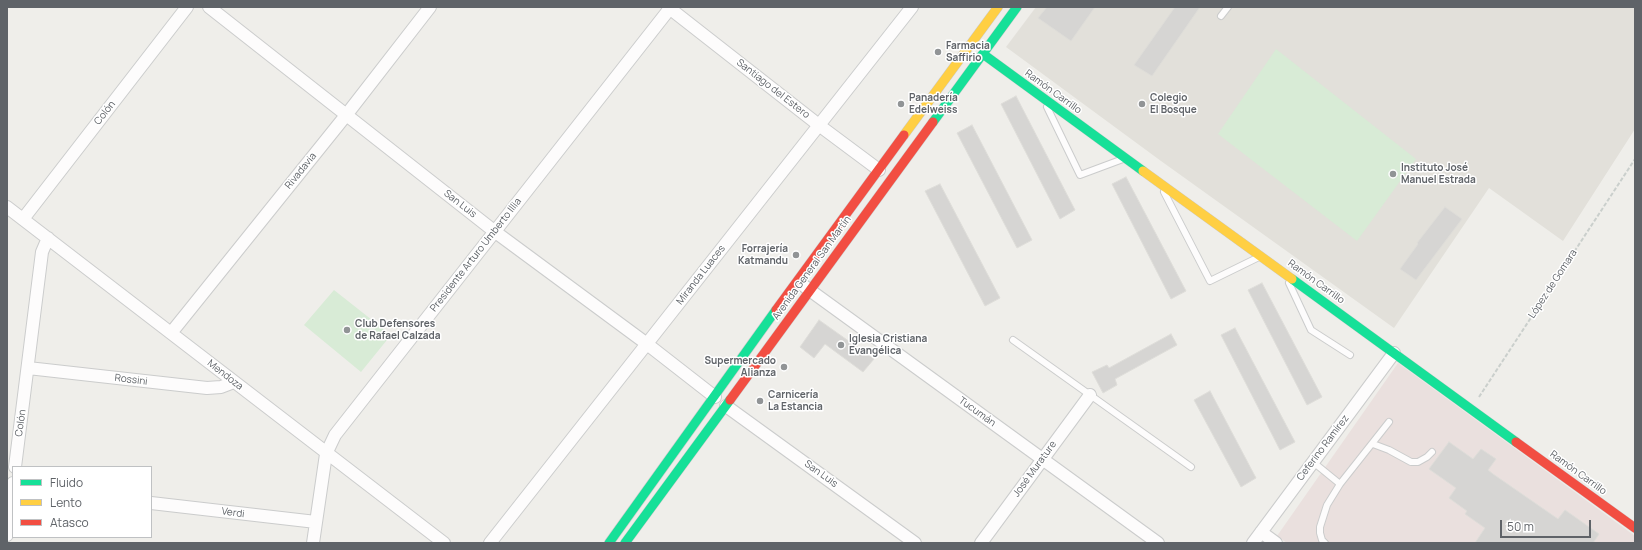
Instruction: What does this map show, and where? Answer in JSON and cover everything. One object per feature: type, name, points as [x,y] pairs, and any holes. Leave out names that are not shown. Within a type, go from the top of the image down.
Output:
[{"type":"main road","name":"Avenida General San Martín","points":[[609,543],[797,281],[998,7]]},
{"type":"main road","name":"Avenida General San Martín","points":[[625,543],[1017,7]]},
{"type":"main road","name":"Ramón Carrillo","points":[[983,54],[1635,528]]},
{"type":"street","name":"Colón","points":[[22,219],[188,7]]},
{"type":"street","name":"San Luis","points":[[209,7],[494,231],[647,344],[715,397]]},
{"type":"street","name":"Rivadavia","points":[[171,333],[347,114],[430,7]]},
{"type":"street","name":"Santiago del Estero","points":[[670,7],[820,126],[879,170]]},
{"type":"street","name":"Presidente Arturo Umberto Illia","points":[[313,543],[326,454],[335,434],[670,7]]},
{"type":"street","name":"Miranda Luaces","points":[[490,543],[820,126],[912,7]]},
{"type":"street","name":"Mendoza","points":[[7,207],[326,454],[444,543]]},
{"type":"street","name":"Colón","points":[[15,466],[42,252],[48,238]]},
{"type":"street","name":"Tucumán","points":[[797,281],[1158,543]]},
{"type":"street","name":"Ceferino Ramírez","points":[[1253,543],[1394,353]]},
{"type":"street","name":"Rossini","points":[[28,368],[207,388],[221,387],[234,382]]},
{"type":"street","name":"José Murature","points":[[981,543],[1090,395]]},
{"type":"street","name":"San Luis","points":[[726,406],[915,543]]},
{"type":"street","points":[[7,535],[12,495]]},
{"type":"street","name":"Verdi","points":[[152,503],[316,522]]},
{"type":"street","points":[[1261,532],[1276,543]]},
{"type":"lane","points":[[1221,16],[1228,7]]},
{"type":"lane","points":[[1043,99],[1080,175],[1126,158]]},
{"type":"lane","points":[[1159,181],[1210,281],[1260,256]]},
{"type":"lane","points":[[1284,272],[1311,330],[1350,355]]},
{"type":"lane","points":[[1013,340],[1191,467]]},
{"type":"lane","points":[[1324,543],[1320,533],[1322,517],[1327,505],[1340,484],[1389,422]]},
{"type":"lane","points":[[1373,444],[1411,462],[1418,462],[1432,452]]},
{"type":"lane","points":[[1313,462],[1340,484]]},
{"type":"path","name":"López de Gomara","points":[[1471,408],[1635,159]]},
{"type":"shaded area","name":"Instituto José Manuel Estrada","points":[[1036,7],[1635,7],[1635,129],[1563,241],[1489,188],[1394,328],[1161,161],[1006,47]]},
{"type":"shaded area","points":[[1398,363],[1635,536],[1635,543],[1287,543],[1277,536]]},
{"type":"green space","points":[[1276,49],[1416,159],[1357,241],[1218,134]]},
{"type":"green space","name":"Club Defensores de Rafael Calzada","points":[[334,290],[391,335],[361,372],[304,325]]},
{"type":"building","points":[[1047,7],[1095,7],[1071,41],[1038,18]]},
{"type":"building","points":[[1175,7],[1200,7],[1152,76],[1134,65]]},
{"type":"building","points":[[1016,96],[1075,210],[1060,219],[1001,104]]},
{"type":"building","points":[[972,125],[1032,240],[1017,248],[957,133]]},
{"type":"building","points":[[1126,177],[1186,291],[1171,299],[1112,184]]},
{"type":"building","points":[[940,184],[1000,298],[985,306],[925,191]]},
{"type":"building","points":[[1445,207],[1462,219],[1416,280],[1400,269],[1418,244],[1417,243]]},
{"type":"building","points":[[1262,283],[1322,397],[1307,405],[1248,290]]},
{"type":"building","name":"Iglesia Cristiana Evangélica","points":[[819,320],[874,359],[863,372],[825,344],[814,358],[800,347]]},
{"type":"building","points":[[1235,328],[1295,442],[1280,450],[1221,335]]},
{"type":"building","points":[[1171,334],[1177,345],[1115,379],[1117,385],[1103,393],[1092,372],[1107,365],[1109,368]]},
{"type":"building","points":[[1210,391],[1256,478],[1241,487],[1194,400]]},
{"type":"building","points":[[1449,442],[1473,459],[1481,449],[1496,459],[1488,470],[1493,474],[1558,519],[1565,510],[1599,534],[1593,543],[1475,543],[1485,528],[1465,514],[1467,511],[1449,498],[1456,488],[1429,469]]},
{"type":"traffic: fast","points":[[933,122],[1017,7]]},
{"type":"traffic: fast","points":[[983,54],[1143,171]]},
{"type":"traffic: fast","points":[[1292,279],[1516,442]]},
{"type":"traffic: fast","points":[[609,543],[776,310]]},
{"type":"traffic: fast","points":[[625,543],[730,400]]},
{"type":"traffic: slow","points":[[904,135],[998,7]]},
{"type":"traffic: slow","points":[[1143,171],[1292,279]]},
{"type":"traffic: jam","points":[[730,400],[933,122]]},
{"type":"traffic: jam","points":[[776,310],[904,135]]},
{"type":"traffic: jam","points":[[1516,442],[1635,528]]},
{"type":"place","name":"Farmacia Saffirio","points":[[938,52]]},
{"type":"place","name":"Panadería Edelweiss","points":[[901,104]]},
{"type":"place","name":"Colegio El Bosque","points":[[1142,104]]},
{"type":"place","name":"Instituto José Manuel Estrada","points":[[1393,174]]},
{"type":"place","name":"Forrajería Katmandu","points":[[796,255]]},
{"type":"place","name":"Club Defensores de Rafael Calzada","points":[[347,330]]},
{"type":"place","name":"Iglesia Cristiana Evangélica","points":[[841,345]]},
{"type":"place","name":"Supermercado Alianza","points":[[784,367]]},
{"type":"place","name":"Carnicería La Estancia","points":[[760,401]]}]
